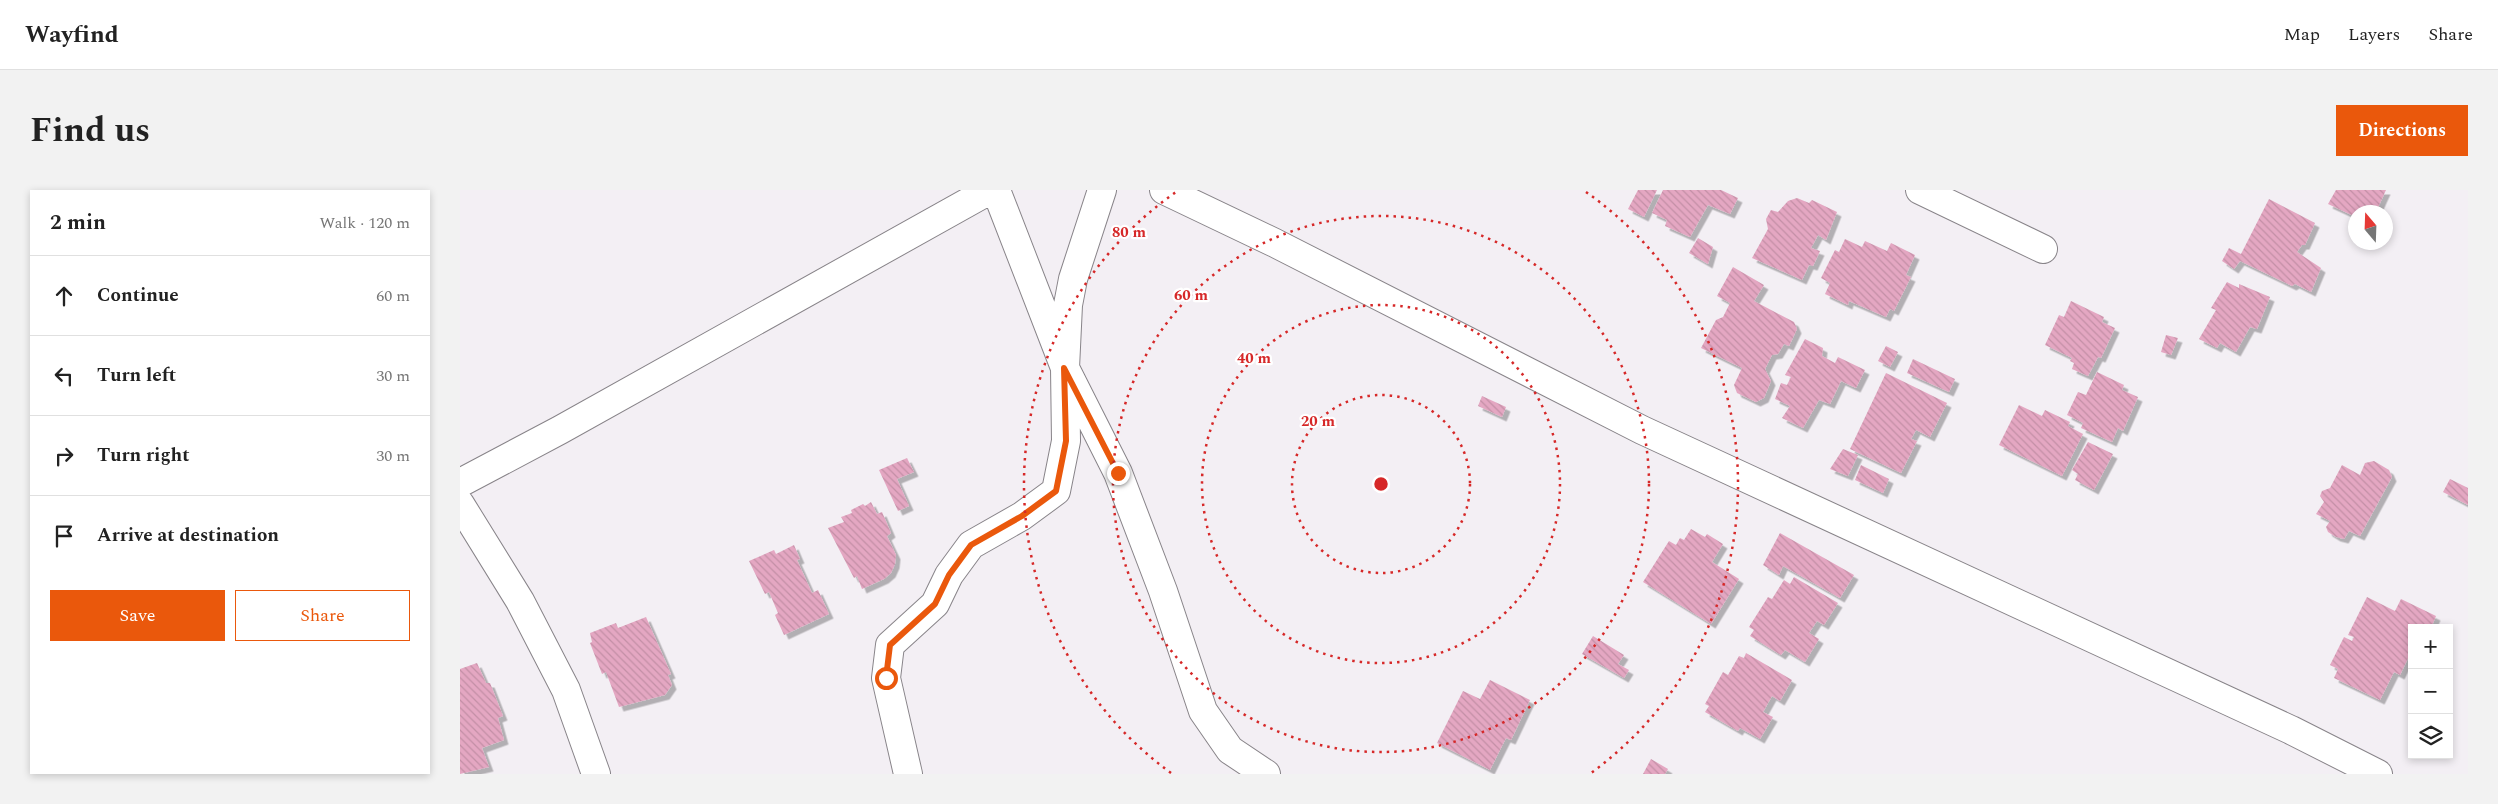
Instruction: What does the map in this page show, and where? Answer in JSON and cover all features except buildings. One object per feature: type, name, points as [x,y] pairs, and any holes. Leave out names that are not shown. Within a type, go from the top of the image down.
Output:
[{"type":"street","points":[[460,483],[577,421],[990,190]]},
{"type":"street","points":[[996,190],[1064,368],[1118,473],[1164,591],[1203,711],[1230,750],[1266,774]]},
{"type":"street","points":[[908,774],[886,678],[890,645],[935,604],[949,575],[971,545],[1022,516],[1056,491],[1066,441],[1064,368],[1069,296],[1102,190]]},
{"type":"street","points":[[1164,190],[1284,248],[1642,430],[2291,730],[2378,774]]},
{"type":"street","points":[[1920,190],[2043,249]]},
{"type":"street","points":[[460,504],[520,600],[566,690],[596,774]]},
{"type":"route","points":[[886,678],[890,645],[935,604],[949,575],[971,545],[1022,516],[1056,491],[1066,441],[1064,368],[1118,473]]}]
